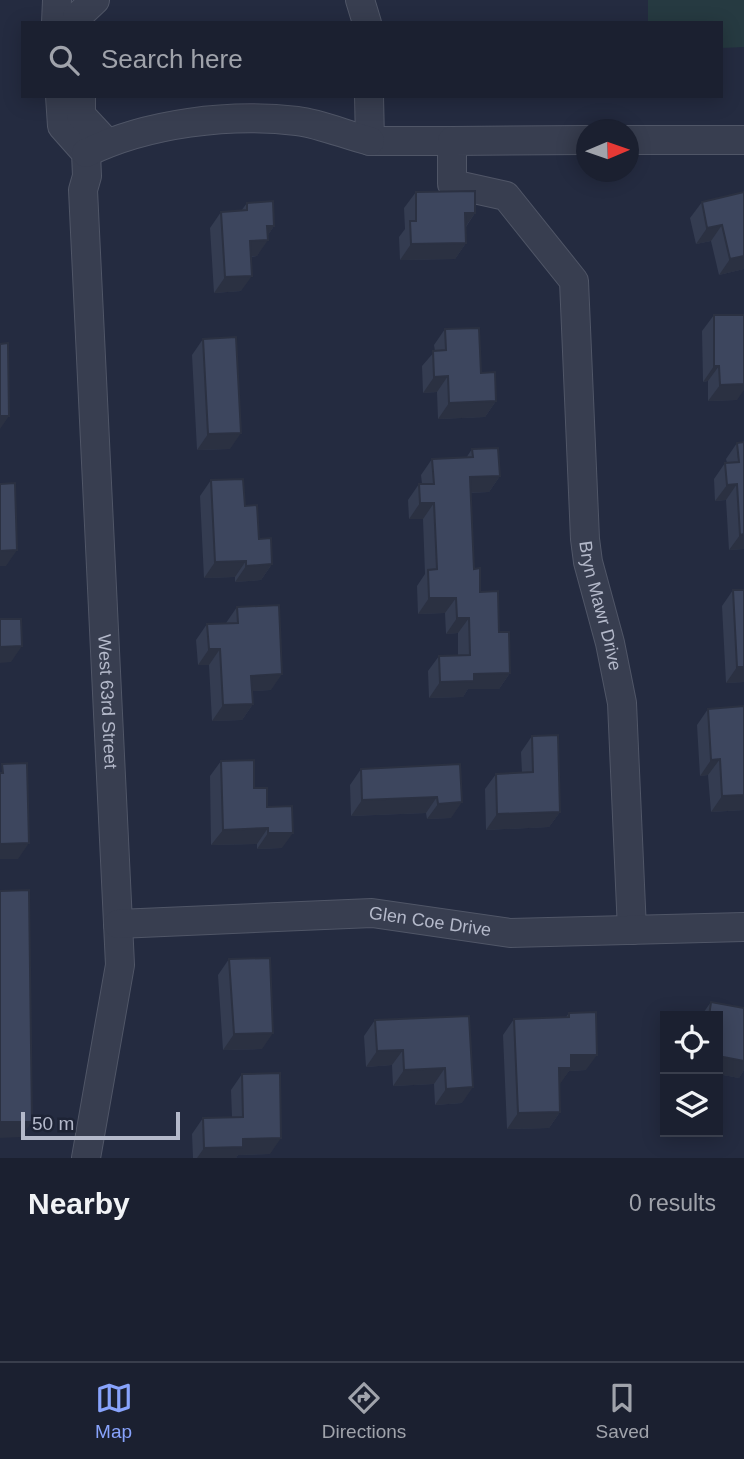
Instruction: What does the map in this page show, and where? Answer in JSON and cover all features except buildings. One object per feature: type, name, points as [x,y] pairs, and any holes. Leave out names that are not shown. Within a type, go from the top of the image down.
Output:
[{"type":"street","points":[[56,0],[56,21]]},
{"type":"street","points":[[77,21],[77,17],[95,0]]},
{"type":"street","points":[[360,0],[366,21]]},
{"type":"street","points":[[60,98],[62,125],[96,148],[212,118],[298,121],[370,141],[576,140]]},
{"type":"street","points":[[80,98],[81,115],[96,148]]},
{"type":"street","points":[[369,98],[370,141]]},
{"type":"street","points":[[639,140],[744,139]]},
{"type":"street","name":"Bryn Mawr Drive","points":[[452,141],[452,184],[506,197],[574,281],[588,562],[610,643],[622,703],[632,930]]},
{"type":"street","name":"West 63rd Street","points":[[86,1158],[120,965],[83,190],[96,148]]},
{"type":"street","name":"Glen Coe Drive","points":[[118,924],[372,913],[510,933],[744,927]]},
{"type":"shaded area","points":[[648,0],[744,0],[744,47],[723,48],[723,21],[648,21]]}]
